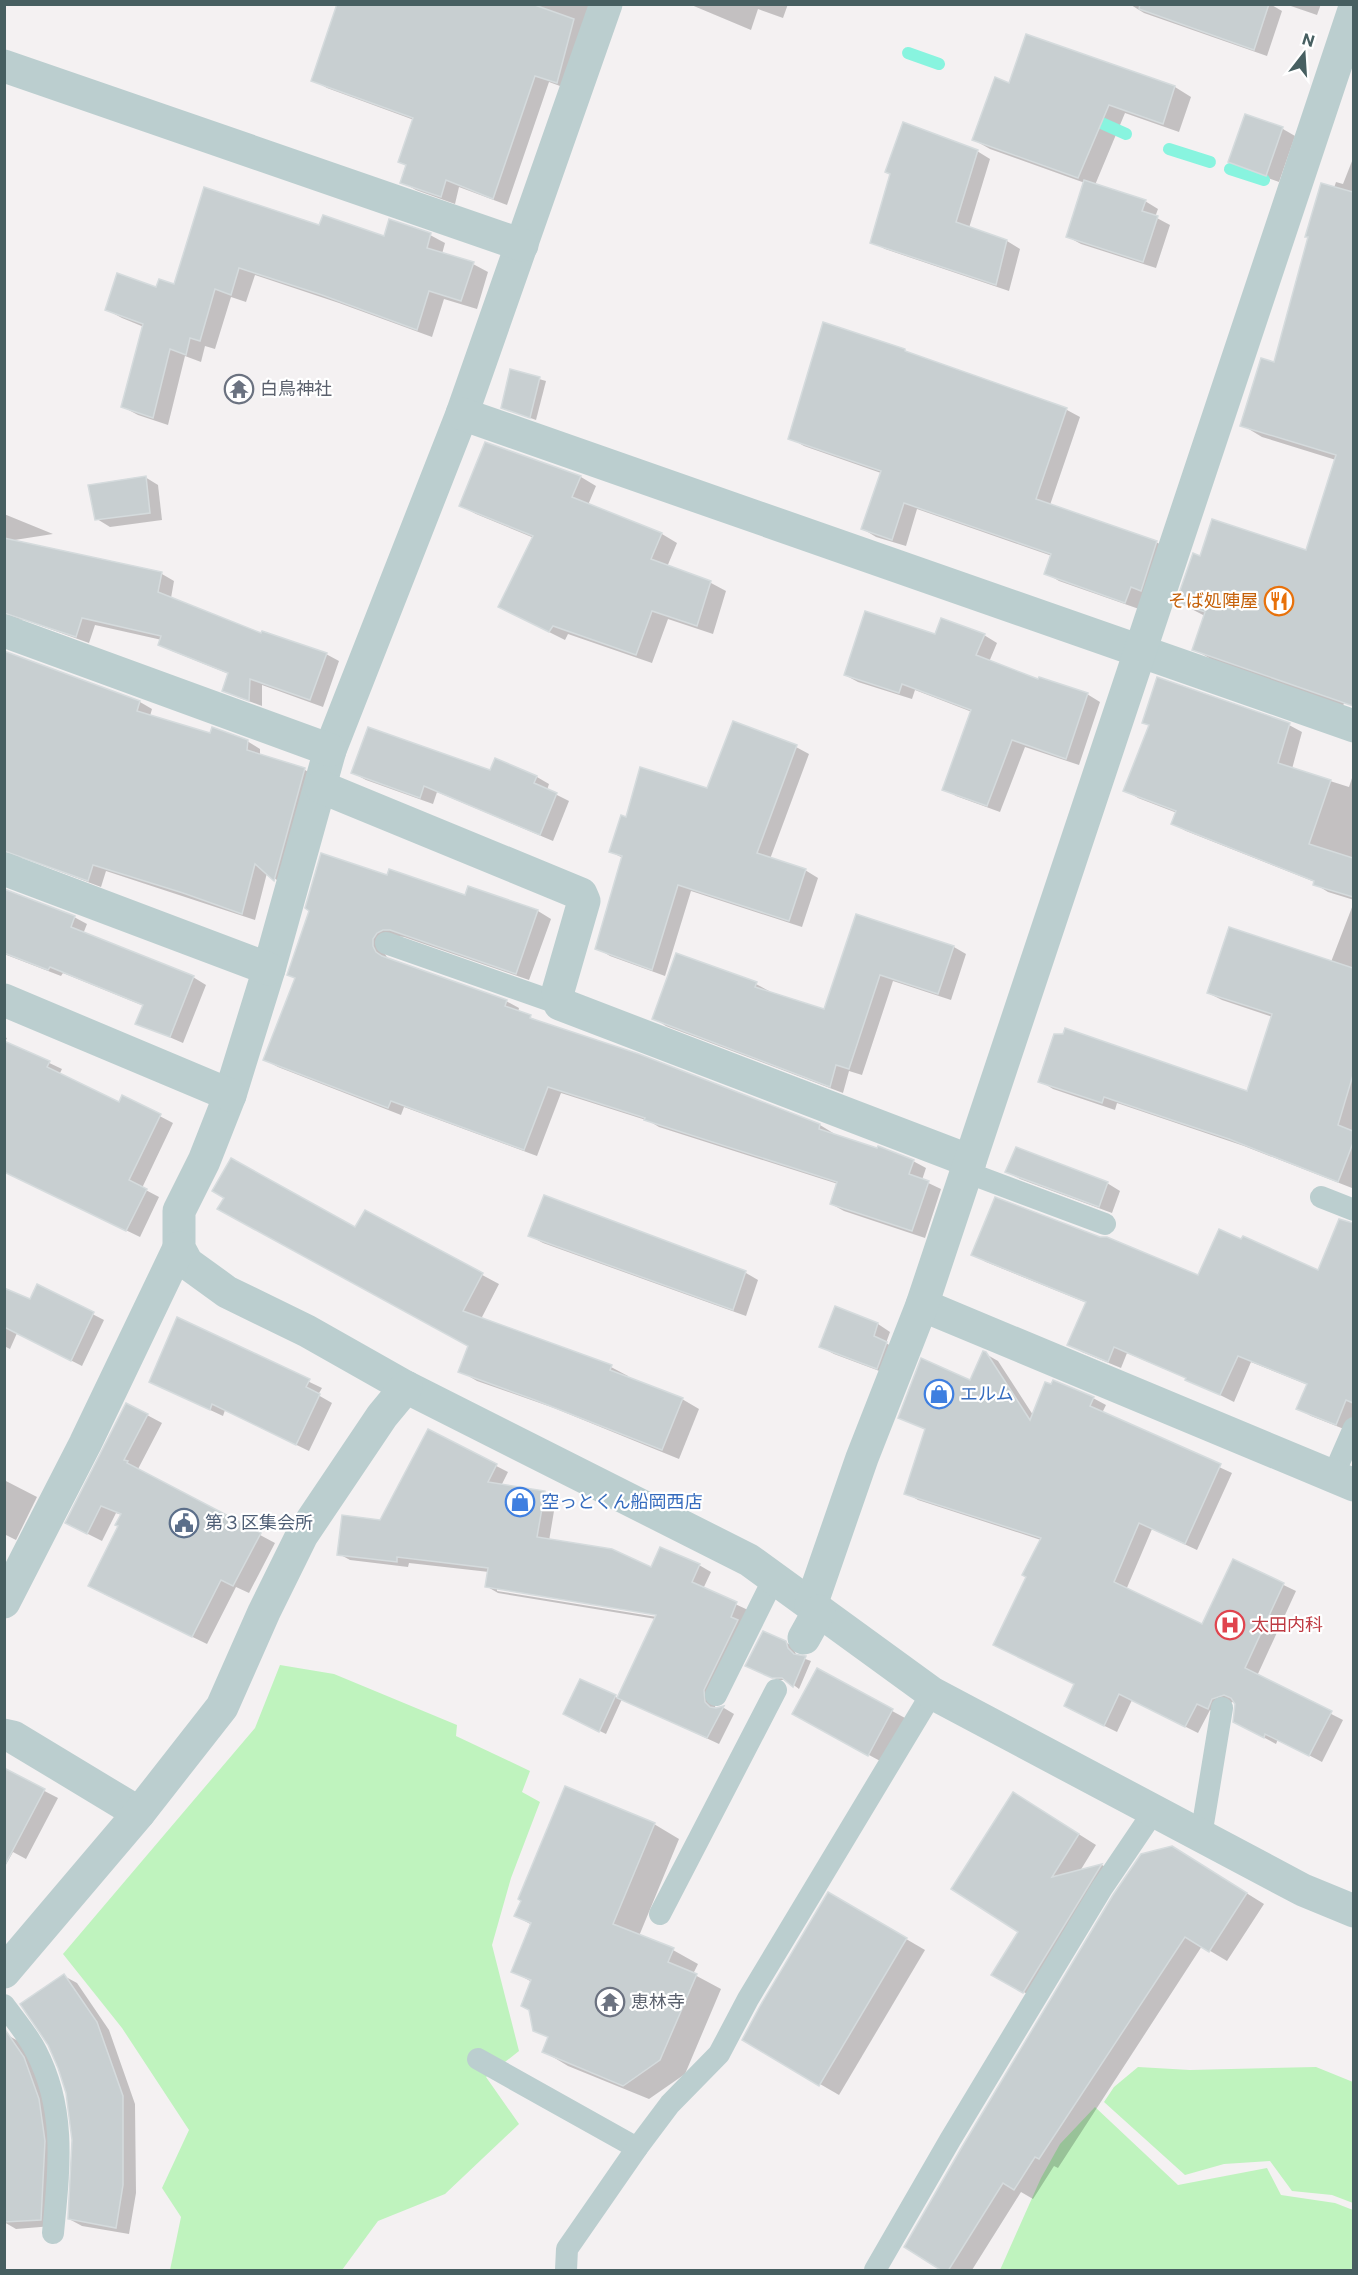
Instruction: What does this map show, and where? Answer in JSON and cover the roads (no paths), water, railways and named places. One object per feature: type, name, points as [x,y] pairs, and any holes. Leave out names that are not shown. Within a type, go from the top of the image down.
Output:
[{"type":"street","points":[[4,1602],[85,1444],[179,1248],[179,1211],[204,1161],[230,1095],[269,969],[330,750],[462,414],[606,4]]},
{"type":"street","points":[[811,1618],[862,1458],[922,1305],[1353,10]]},
{"type":"street","points":[[4,66],[522,245]]},
{"type":"street","points":[[462,414],[1353,726]]},
{"type":"street","points":[[4,631],[330,750]]},
{"type":"street","points":[[321,787],[580,894],[584,901],[558,991],[560,1004],[968,1166]]},
{"type":"street","points":[[4,869],[269,969]]},
{"type":"street","points":[[4,1000],[230,1095]]},
{"type":"street","points":[[179,1248],[187,1263],[227,1292],[307,1331],[406,1387],[749,1560],[774,1578],[811,1618],[932,1693],[1303,1890],[1353,1911]]},
{"type":"street","points":[[922,1305],[1343,1481]]},
{"type":"street","points":[[4,1972],[139,1813],[222,1707],[264,1612],[302,1536],[382,1416],[406,1387]]},
{"type":"street","points":[[4,1735],[13,1737],[139,1813]]},
{"type":"lane","points":[[386,943],[560,1004]]},
{"type":"lane","points":[[968,1166],[1105,1224]]},
{"type":"lane","points":[[1321,1197],[1353,1210]]},
{"type":"lane","points":[[1343,1481],[1353,1428]]},
{"type":"lane","points":[[716,1695],[774,1578]]},
{"type":"lane","points":[[660,1914],[692,1862],[776,1690]]},
{"type":"lane","points":[[566,2271],[567,2249],[637,2148],[670,2104],[719,2054],[748,1999],[932,1693]]},
{"type":"lane","points":[[1201,1836],[1222,1708]]},
{"type":"lane","points":[[875,2271],[950,2140],[1102,1888],[1154,1811]]},
{"type":"lane","points":[[4,2005],[36,2050],[55,2097],[60,2162],[53,2233]]},
{"type":"lane","points":[[478,2059],[637,2148]]},
{"type":"waterway","points":[[908,53],[939,64]]},
{"type":"waterway","points":[[1088,117],[1126,134]]},
{"type":"waterway","points":[[1169,149],[1210,162]]},
{"type":"waterway","points":[[1230,169],[1264,180]]},
{"type":"place","name":"白鳥神社","points":[[239,389]]},
{"type":"place","name":"そば処陣屋","points":[[1279,601]]},
{"type":"place","name":"エルム","points":[[939,1394]]},
{"type":"place","name":"空っとくん船岡西店","points":[[520,1502]]},
{"type":"place","name":"第３区集会所","points":[[184,1523]]},
{"type":"place","name":"太田内科","points":[[1230,1625]]},
{"type":"place","name":"恵林寺","points":[[610,2002]]}]
